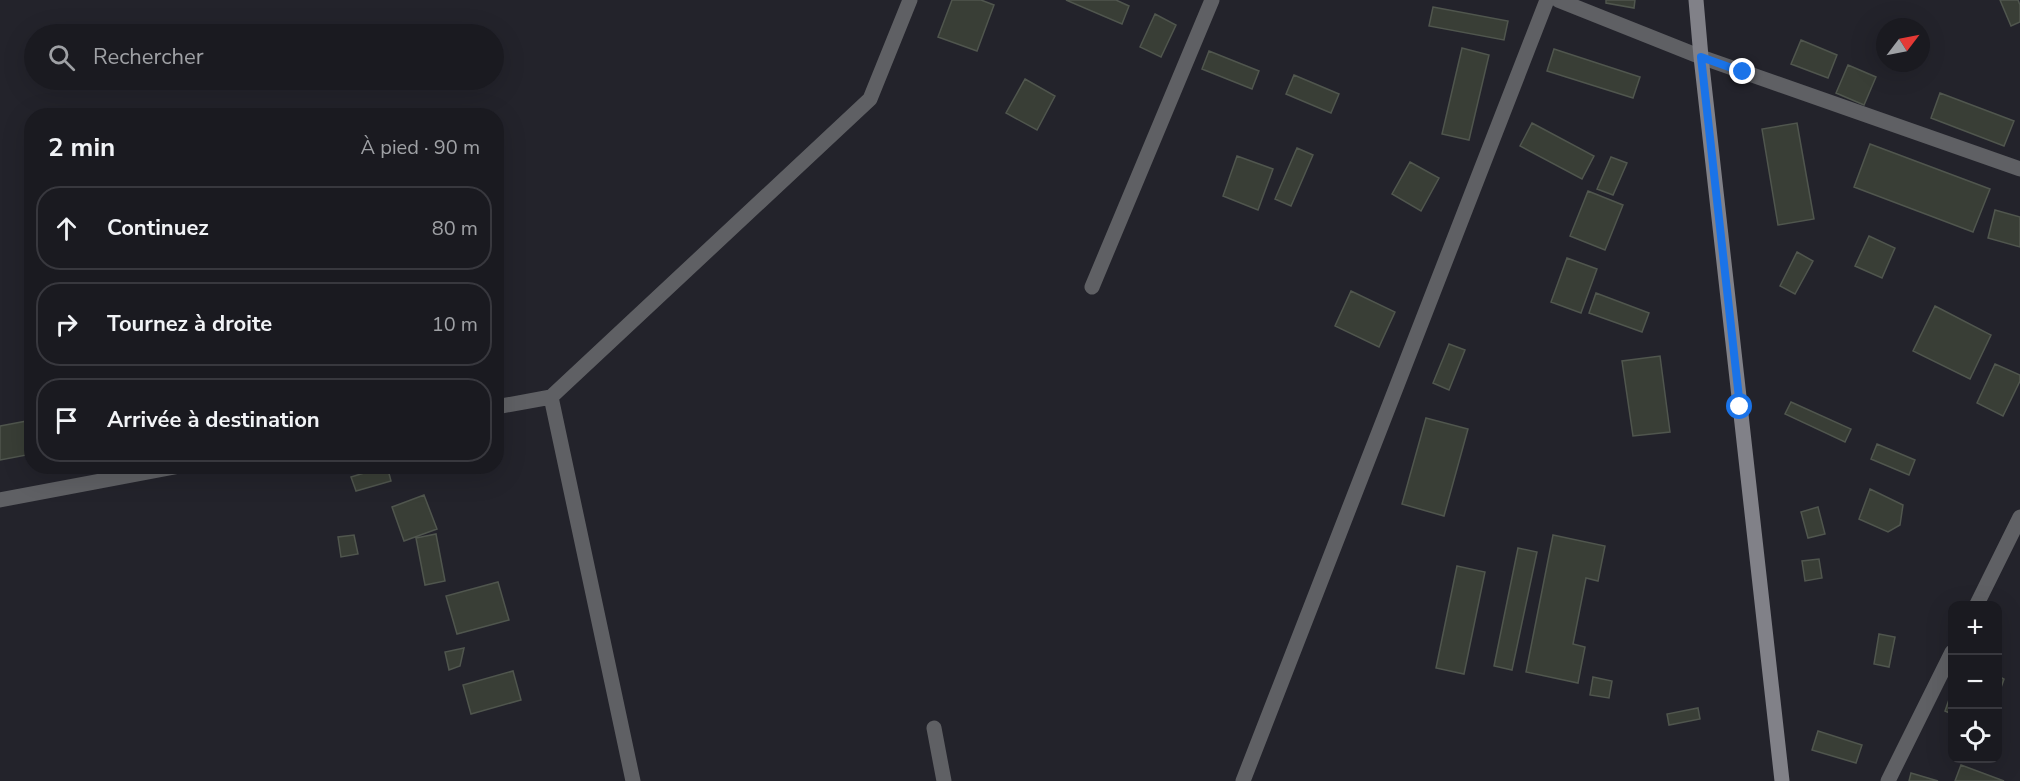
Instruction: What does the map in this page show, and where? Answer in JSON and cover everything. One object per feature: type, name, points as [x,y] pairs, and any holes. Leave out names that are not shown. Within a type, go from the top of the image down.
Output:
[{"type":"main road","points":[[1696,0],[1782,781]]},
{"type":"street","points":[[504,406],[551,397],[870,99],[910,0]]},
{"type":"street","points":[[1092,287],[1212,0]]},
{"type":"street","points":[[1243,781],[1547,0]]},
{"type":"street","points":[[1558,0],[1701,57],[2020,169]]},
{"type":"street","points":[[551,397],[633,781]]},
{"type":"street","points":[[0,500],[138,474]]},
{"type":"street","points":[[1978,601],[2020,517]]},
{"type":"street","points":[[1888,781],[1951,655]]},
{"type":"street","points":[[934,728],[944,781]]},
{"type":"building","points":[[952,0],[981,0],[994,5],[977,51],[938,37]]},
{"type":"building","points":[[1066,0],[1116,0],[1129,6],[1122,24]]},
{"type":"building","points":[[1606,0],[1635,0],[1634,8],[1606,3]]},
{"type":"building","points":[[2000,0],[2018,0],[2020,22],[2011,26]]},
{"type":"building","points":[[1433,7],[1508,21],[1504,40],[1429,26]]},
{"type":"building","points":[[1155,14],[1176,25],[1161,57],[1140,47]]},
{"type":"building","points":[[1801,40],[1837,55],[1828,78],[1791,64]]},
{"type":"building","points":[[1462,48],[1489,55],[1469,140],[1442,134]]},
{"type":"building","points":[[1554,49],[1640,77],[1633,98],[1547,71]]},
{"type":"building","points":[[1209,51],[1259,71],[1252,89],[1202,69]]},
{"type":"building","points":[[1848,65],[1876,77],[1864,105],[1836,93]]},
{"type":"building","points":[[1294,75],[1339,94],[1331,113],[1286,94]]},
{"type":"building","points":[[1025,79],[1055,96],[1037,130],[1006,113]]},
{"type":"building","points":[[1940,93],[2014,121],[2004,146],[1931,118]]},
{"type":"building","points":[[1532,123],[1594,156],[1582,179],[1520,146]]},
{"type":"building","points":[[1797,123],[1814,219],[1778,225],[1762,129]]},
{"type":"building","points":[[1870,144],[1990,189],[1973,232],[1854,187]]},
{"type":"building","points":[[1297,148],[1313,155],[1291,206],[1275,199]]},
{"type":"building","points":[[1237,156],[1273,169],[1258,210],[1223,196]]},
{"type":"building","points":[[1611,157],[1627,163],[1613,195],[1597,189]]},
{"type":"building","points":[[1410,162],[1439,178],[1421,211],[1392,194]]},
{"type":"building","points":[[1588,191],[1623,205],[1605,250],[1570,236]]},
{"type":"building","points":[[1995,210],[2020,217],[2020,247],[1988,238]]},
{"type":"building","points":[[1869,236],[1895,248],[1882,278],[1855,266]]},
{"type":"building","points":[[1797,252],[1813,261],[1795,294],[1780,286]]},
{"type":"building","points":[[1567,258],[1597,269],[1581,313],[1551,302]]},
{"type":"building","points":[[1351,291],[1395,312],[1379,347],[1335,326]]},
{"type":"building","points":[[1596,293],[1649,313],[1642,332],[1589,313]]},
{"type":"building","points":[[1935,306],[1991,335],[1970,379],[1913,351]]},
{"type":"building","points":[[1449,344],[1465,350],[1449,390],[1433,383]]},
{"type":"building","points":[[1660,356],[1670,432],[1633,436],[1622,361]]},
{"type":"building","points":[[1995,364],[2020,375],[2020,381],[2003,416],[1977,403]]},
{"type":"building","points":[[1791,402],[1851,429],[1845,442],[1785,414]]},
{"type":"building","points":[[1426,418],[1468,429],[1444,516],[1402,504]]},
{"type":"building","points":[[24,422],[24,456],[0,460],[0,426]]},
{"type":"building","points":[[1877,444],[1915,460],[1909,475],[1871,459]]},
{"type":"building","points":[[361,474],[389,474],[391,481],[356,491],[351,477]]},
{"type":"building","points":[[1870,489],[1903,505],[1900,525],[1888,532],[1859,519]]},
{"type":"building","points":[[424,495],[437,529],[404,541],[392,507]]},
{"type":"building","points":[[1818,507],[1825,534],[1808,538],[1801,512]]},
{"type":"building","points":[[436,534],[445,581],[425,585],[416,538]]},
{"type":"building","points":[[354,535],[358,554],[341,557],[338,537]]},
{"type":"building","points":[[1553,535],[1605,546],[1598,581],[1586,578],[1573,644],[1585,647],[1578,683],[1526,672]]},
{"type":"building","points":[[1518,548],[1537,552],[1512,670],[1494,666]]},
{"type":"building","points":[[1819,559],[1822,578],[1805,581],[1802,561]]},
{"type":"building","points":[[1457,566],[1485,572],[1464,674],[1436,668]]},
{"type":"building","points":[[498,582],[509,620],[457,634],[446,596]]},
{"type":"building","points":[[1879,634],[1895,637],[1889,667],[1874,664]]},
{"type":"building","points":[[464,648],[460,666],[449,670],[445,652]]},
{"type":"building","points":[[513,671],[521,700],[471,714],[463,685]]},
{"type":"building","points":[[1593,677],[1612,681],[1609,698],[1590,695]]},
{"type":"building","points":[[1698,708],[1700,719],[1669,725],[1667,714]]},
{"type":"building","points":[[1818,731],[1862,745],[1856,763],[1812,750]]},
{"type":"building","points":[[1961,765],[2004,781],[1955,781]]},
{"type":"building","points":[[1911,773],[1938,781],[1909,781]]},
{"type":"route","points":[[1740,407],[1701,57],[1743,72]]}]
